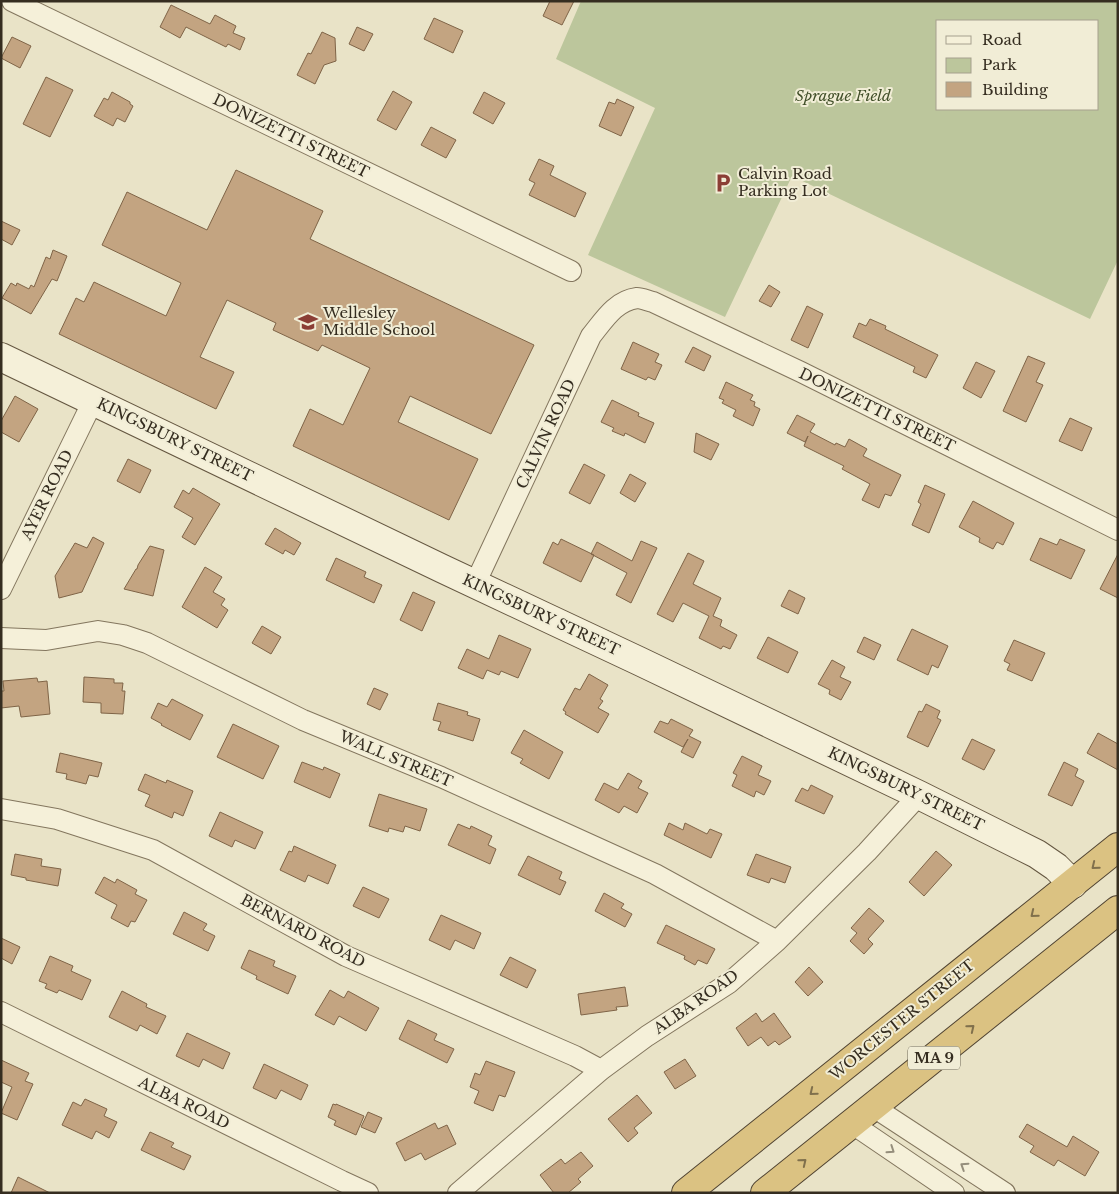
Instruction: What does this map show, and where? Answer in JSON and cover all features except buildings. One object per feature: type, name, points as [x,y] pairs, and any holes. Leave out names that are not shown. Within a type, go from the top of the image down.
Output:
[{"type":"highway","name":"WORCESTER STREET","points":[[686,1193],[718,1180],[1118,847]]},
{"type":"highway","name":"MA 9","points":[[765,1193],[1118,910]]},
{"type":"main road","name":"KINGSBURY STREET","points":[[1,357],[919,795],[1037,854],[1062,872],[1072,884]]},
{"type":"street","name":"DONIZETTI STREET","points":[[12,1],[571,271]]},
{"type":"street","name":"DONIZETTI STREET","points":[[634,300],[639,298],[653,302],[792,368],[1118,530]]},
{"type":"street","name":"CALVIN ROAD","points":[[476,584],[592,336],[610,311],[622,302],[634,300]]},
{"type":"street","name":"AYER ROAD","points":[[1,589],[93,401]]},
{"type":"street","name":"WALL STREET","points":[[1,638],[46,640],[98,632],[122,635],[147,643],[303,720],[441,777],[655,874],[777,941]]},
{"type":"street","name":"ALBA ROAD","points":[[458,1193],[601,1070],[647,1036],[729,982],[777,941],[867,852],[919,795]]},
{"type":"street","name":"BERNARD ROAD","points":[[1,809],[57,819],[153,850],[346,956],[574,1056],[601,1070]]},
{"type":"street","name":"ALBA ROAD","points":[[1,1012],[368,1193]]},
{"type":"street","points":[[872,1106],[1005,1193]]},
{"type":"street","points":[[851,1123],[954,1193]]},
{"type":"green space","name":"Sprague Field","points":[[581,1],[1118,1],[1118,260],[1090,319],[792,176],[725,317],[588,255],[655,108],[556,59]]},
{"type":"place","name":"Calvin Road Parking Lot","points":[[723,183]]},
{"type":"place","name":"Wellesley Middle School","points":[[308,322]]}]
